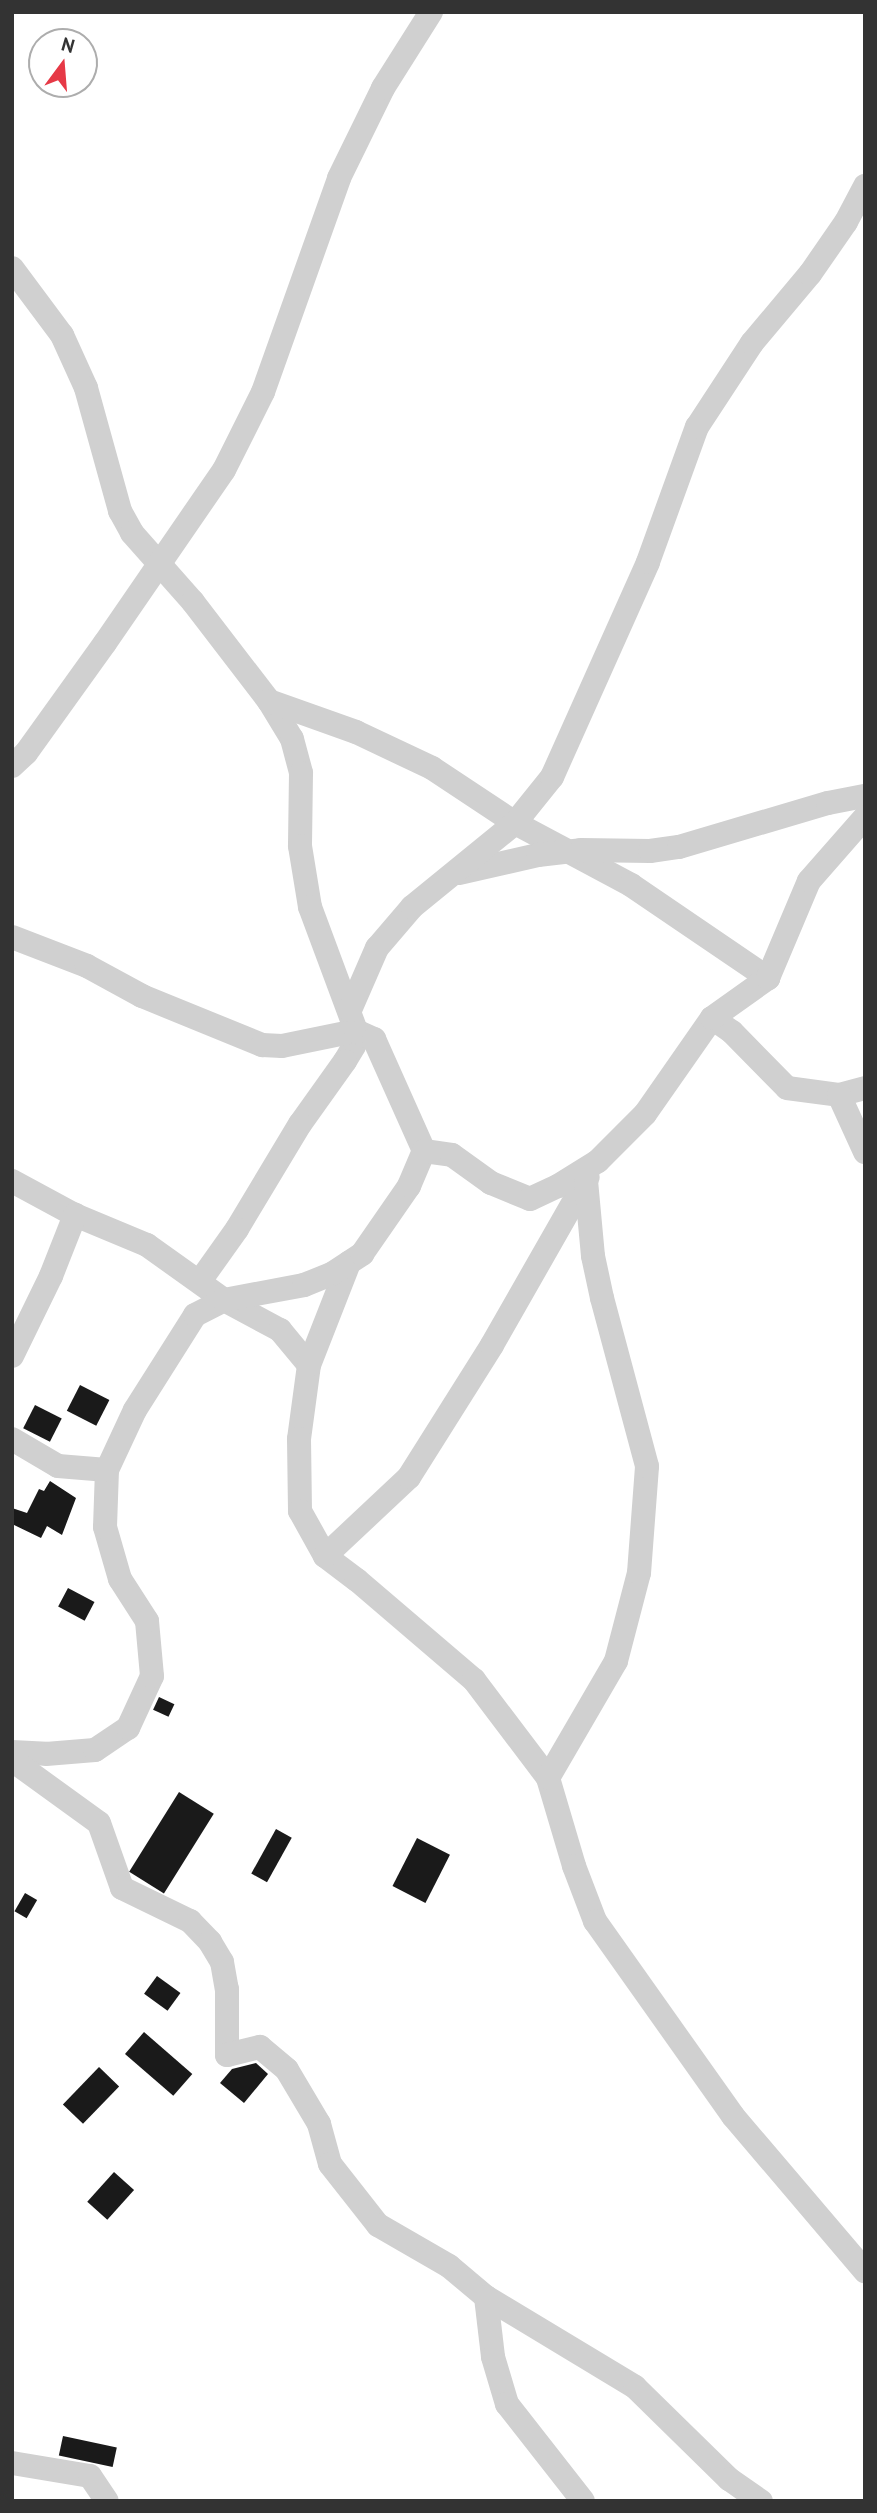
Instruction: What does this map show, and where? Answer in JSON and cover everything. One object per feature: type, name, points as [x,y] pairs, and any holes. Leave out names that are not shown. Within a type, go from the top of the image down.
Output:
[{"type":"street","points":[[12,766],[26,753],[224,470],[263,392],[339,178],[383,88],[431,12]]},
{"type":"street","points":[[353,1020],[377,948],[412,907],[515,823],[539,796],[564,751],[648,562],[698,427],[752,342],[810,274],[839,232],[865,186]]},
{"type":"street","points":[[12,268],[62,335],[86,388],[120,510],[132,533],[193,602],[269,701],[292,739],[300,773],[300,846],[310,906],[353,1020],[354,1046],[300,1124],[237,1229],[200,1281]]},
{"type":"street","points":[[269,701],[356,732],[432,768],[515,823],[641,892],[768,978]]},
{"type":"street","points":[[452,875],[538,855],[570,851],[650,851],[679,847],[802,810],[865,796]]},
{"type":"street","points":[[325,1556],[409,1477],[492,1345],[592,1170],[645,1114],[712,1017],[768,978],[809,881],[865,817]]},
{"type":"street","points":[[17,941],[87,966],[142,996],[262,1045],[282,1046],[353,1020]]},
{"type":"street","points":[[712,1017],[732,1032],[787,1088],[839,1095],[865,1088]]},
{"type":"street","points":[[12,1752],[46,1754],[95,1750],[128,1728],[152,1676],[147,1621],[120,1579],[105,1527],[107,1469],[135,1410],[195,1315],[224,1300],[304,1285],[349,1263],[362,1254],[409,1186],[424,1151],[374,1039],[353,1020]]},
{"type":"street","points":[[839,1095],[865,1152]]},
{"type":"street","points":[[424,1151],[453,1155],[491,1183],[530,1199],[593,1256]]},
{"type":"street","points":[[530,1199],[592,1170]]},
{"type":"street","points":[[548,1778],[616,1661],[639,1573],[647,1466],[593,1256],[592,1170]]},
{"type":"street","points":[[12,1181],[75,1215],[147,1245],[224,1300],[280,1331],[309,1365]]},
{"type":"street","points":[[12,1356],[51,1276],[75,1215]]},
{"type":"street","points":[[349,1263],[309,1365],[299,1439],[300,1511],[325,1556],[474,1681],[548,1778],[574,1866],[595,1921],[733,2116],[865,2272]]},
{"type":"street","points":[[12,1439],[58,1466],[107,1469]]},
{"type":"street","points":[[12,1760],[99,1823],[122,1888],[190,1921],[210,1942],[222,1962],[227,1990],[227,2055],[260,2047],[287,2070],[319,2123],[330,2164],[379,2225],[449,2266],[486,2297],[635,2387],[729,2479],[761,2501]]},
{"type":"street","points":[[486,2297],[493,2357],[507,2404],[583,2501]]},
{"type":"street","points":[[12,2463],[90,2476],[107,2501]]},
{"type":"building","points":[[80,1385],[109,1400],[96,1426],[67,1411]]},
{"type":"building","points":[[35,1405],[62,1419],[50,1442],[23,1428]]},
{"type":"building","points":[[50,1481],[76,1498],[62,1535],[47,1526],[41,1538],[12,1524],[12,1508],[27,1513],[39,1489],[44,1491]]},
{"type":"building","points":[[68,1588],[94,1602],[85,1621],[58,1607]]},
{"type":"building","points":[[159,1697],[174,1704],[168,1717],[153,1710]]},
{"type":"building","points":[[179,1792],[214,1814],[164,1893],[129,1872]]},
{"type":"building","points":[[276,1829],[292,1838],[267,1882],[251,1874]]},
{"type":"building","points":[[417,1838],[450,1855],[425,1903],[392,1886]]},
{"type":"building","points":[[25,1893],[37,1900],[27,1918],[14,1911]]},
{"type":"building","points":[[157,1976],[180,1993],[168,2011],[144,1994]]},
{"type":"building","points":[[144,2032],[192,2074],[173,2096],[125,2054]]},
{"type":"building","points":[[256,2063],[268,2074],[244,2103],[220,2083],[232,2069]]},
{"type":"building","points":[[99,2067],[119,2086],[83,2124],[63,2104]]},
{"type":"building","points":[[114,2172],[134,2190],[107,2220],[87,2202]]},
{"type":"building","points":[[63,2436],[117,2447],[113,2467],[59,2456]]}]
